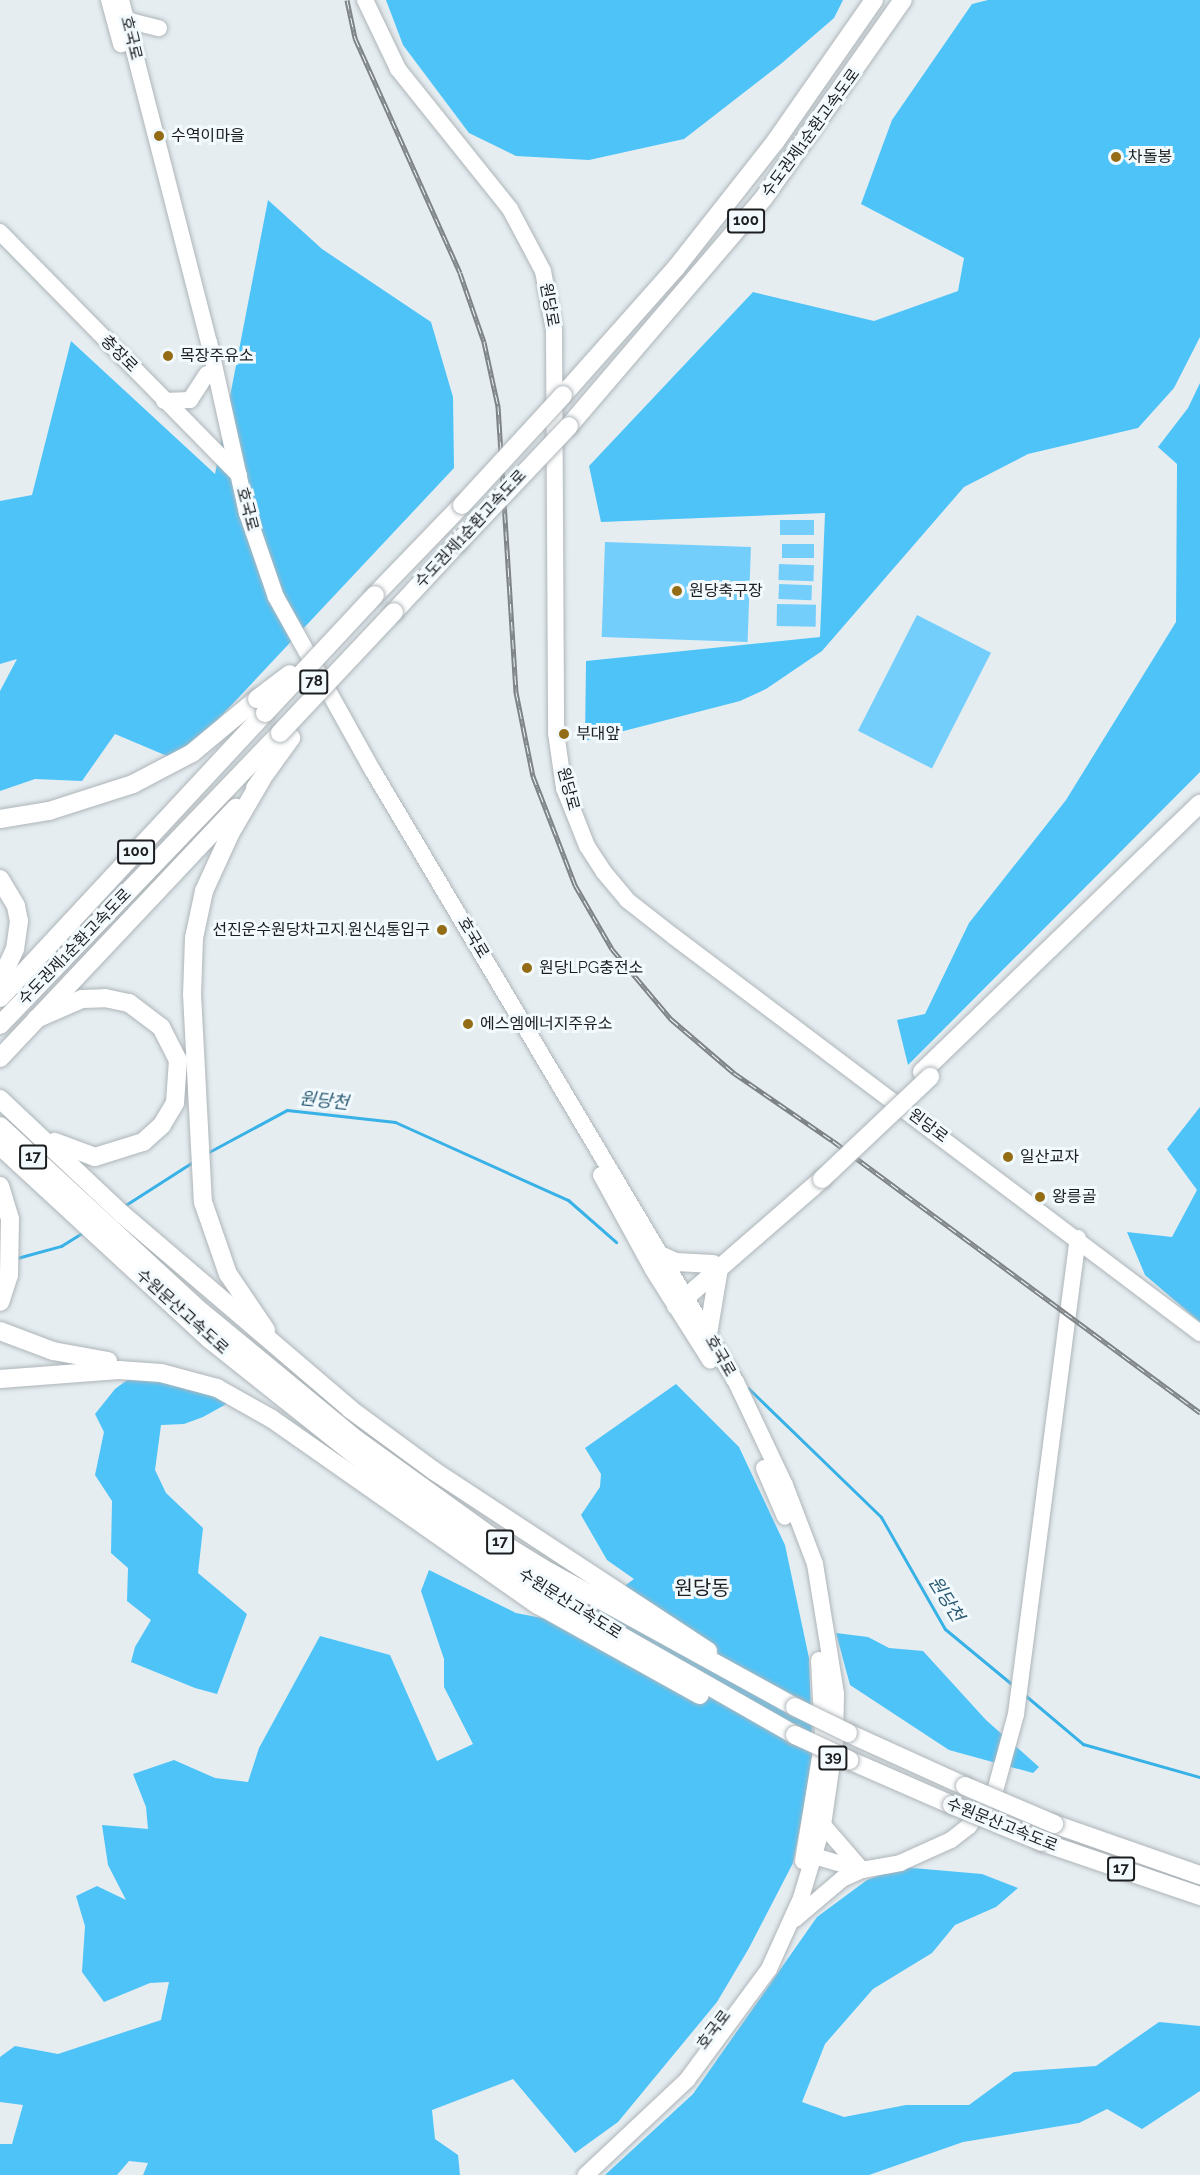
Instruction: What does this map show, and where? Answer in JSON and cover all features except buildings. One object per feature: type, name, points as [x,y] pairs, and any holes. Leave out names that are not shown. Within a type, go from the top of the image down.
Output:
[{"type":"highway","name":"수도권제1순환고속도로","points":[[2,990],[261,706],[332,642],[462,505],[675,269],[768,151],[874,0]]},
{"type":"highway","name":"수도권제1순환고속도로","points":[[0,1025],[285,735],[333,676],[569,426],[763,199],[903,0]]},
{"type":"highway","points":[[0,817],[49,811],[103,796],[169,767],[261,706]]},
{"type":"highway","points":[[285,735],[218,858],[198,912],[192,964],[196,1095],[203,1202],[228,1274],[254,1315],[350,1409]]},
{"type":"highway","points":[[0,1058],[262,779]]},
{"type":"highway","points":[[926,1074],[1200,804]]},
{"type":"highway","points":[[679,1299],[818,1176],[1200,816]]},
{"type":"highway","points":[[0,879],[16,906],[19,921],[15,949],[2,990]]},
{"type":"highway","points":[[0,1099],[56,1144],[95,1157],[143,1142],[162,1125],[175,1103],[179,1071],[174,1048],[161,1028],[139,1009],[116,999],[82,999],[36,1019]]},
{"type":"highway","points":[[0,1099],[122,1215],[350,1409],[434,1471],[649,1610],[776,1698]]},
{"type":"highway","name":"수원문산고속도로","points":[[0,1126],[60,1192]]},
{"type":"highway","name":"수원문산고속도로","points":[[0,1146],[60,1192],[272,1373],[356,1439],[492,1537],[663,1637],[776,1698],[848,1733],[1054,1824],[1200,1875]]},
{"type":"highway","points":[[0,1186],[10,1219],[9,1275],[0,1302]]},
{"type":"highway","name":"수원문산고속도로","points":[[100,1228],[210,1339],[395,1487],[588,1617],[772,1723],[849,1760],[1042,1842],[1200,1896]]},
{"type":"highway","points":[[660,1255],[676,1262],[716,1266]]},
{"type":"highway","points":[[708,1334],[716,1266]]},
{"type":"highway","points":[[0,1331],[53,1351],[167,1370],[199,1381],[272,1419],[493,1576],[586,1635],[722,1705],[772,1723]]},
{"type":"highway","points":[[0,1379],[109,1370],[161,1373],[199,1381]]},
{"type":"main road","name":"호국로","points":[[109,0],[233,470],[265,566],[300,645],[660,1255],[679,1299],[708,1334],[736,1382],[785,1485],[815,1564],[836,1694],[835,1742],[823,1825],[776,1935],[759,1967],[723,2019],[678,2077],[576,2175]]},
{"type":"main road","name":"호국로","points":[[121,0],[209,342],[233,470],[238,514],[267,599],[679,1299],[727,1386],[805,1569],[823,1690],[823,1738],[811,1855],[790,1923],[769,1969],[687,2080],[586,2175]]},
{"type":"main road","name":"원당로","points":[[365,0],[398,69],[510,210],[543,271],[554,330],[556,733],[564,788],[587,846],[627,900],[1078,1238],[1200,1333]]},
{"type":"main road","points":[[126,20],[159,28]]},
{"type":"main road","name":"충장로","points":[[0,232],[233,470]]},
{"type":"main road","points":[[164,401],[190,400],[207,374]]},
{"type":"main road","points":[[790,1923],[842,1879],[862,1870],[927,1853],[969,1826],[995,1791],[1016,1714],[1078,1238]]},
{"type":"main road","points":[[823,1825],[862,1870]]},
{"type":"main road","points":[[811,1855],[862,1870]]},
{"type":"shaded area","points":[[386,0],[843,0],[834,18],[782,63],[684,139],[589,160],[516,156],[469,133],[403,45]]},
{"type":"shaded area","points":[[988,0],[1200,0],[1200,337],[1174,388],[1138,428],[1028,454],[964,487],[822,651],[766,689],[740,701],[585,741],[586,661],[820,637],[825,513],[601,522],[589,466],[753,292],[874,321],[958,291],[964,258],[861,204],[892,120],[972,4]]},
{"type":"shaded area","points":[[268,200],[322,249],[431,322],[453,397],[454,468],[179,761],[115,734],[82,781],[35,779],[0,791],[0,691],[17,659],[0,664],[0,501],[32,495],[71,341],[215,474]]},
{"type":"shaded area","points":[[1200,383],[1200,772],[908,1065],[897,1020],[925,1014],[969,923],[1066,800],[1176,622],[1177,464],[1158,447],[1188,408]]},
{"type":"shaded area","points":[[780,520],[814,520],[814,535],[780,535]]},
{"type":"shaded area","name":"원당축구장","points":[[605,542],[751,547],[748,642],[602,637]]},
{"type":"shaded area","points":[[782,544],[814,544],[814,558],[782,558]]},
{"type":"shaded area","points":[[779,564],[814,565],[813,581],[778,580]]},
{"type":"shaded area","points":[[779,584],[812,585],[811,600],[778,599]]},
{"type":"shaded area","points":[[777,604],[816,605],[816,627],[777,626]]},
{"type":"shaded area","points":[[917,615],[991,653],[932,769],[858,731]]},
{"type":"shaded area","points":[[1200,1107],[1200,1322],[1145,1275],[1127,1232],[1172,1237],[1197,1190],[1167,1149]]},
{"type":"shaded area","points":[[134,1375],[239,1397],[203,1417],[184,1424],[161,1425],[155,1470],[166,1493],[203,1528],[198,1573],[247,1614],[217,1694],[195,1688],[131,1662],[135,1647],[151,1620],[127,1601],[128,1568],[111,1553],[112,1501],[95,1475],[104,1432],[95,1414],[115,1389]]},
{"type":"shaded area","points":[[676,1384],[739,1447],[785,1545],[809,1658],[813,1762],[793,1863],[749,1948],[717,2002],[618,2122],[575,2153],[513,2079],[432,2110],[435,2139],[458,2155],[460,2175],[143,2175],[148,2163],[129,2161],[117,2175],[0,2175],[0,2144],[12,2144],[23,2105],[0,2102],[0,2057],[15,2046],[58,2054],[161,2020],[169,1982],[150,1983],[104,2002],[82,1972],[85,1926],[76,1896],[97,1886],[126,1900],[108,1865],[102,1825],[148,1829],[146,1807],[133,1774],[174,1760],[215,1778],[248,1782],[259,1748],[320,1636],[390,1655],[437,1761],[473,1744],[444,1687],[444,1659],[421,1591],[429,1570],[516,1613],[573,1624],[634,1579],[607,1560],[581,1515],[600,1487],[601,1474],[585,1448]]},
{"type":"shaded area","points":[[836,1633],[868,1637],[889,1648],[923,1651],[986,1720],[1039,1767],[1033,1773],[949,1750],[850,1685]]},
{"type":"shaded area","points":[[901,1867],[982,1874],[1018,1888],[996,1907],[955,1925],[932,1953],[873,1989],[825,2044],[802,2102],[844,2117],[906,2105],[969,2105],[1014,2072],[1096,2066],[1159,2022],[1200,2026],[1200,2091],[1142,2129],[1107,2109],[1079,2123],[963,2142],[869,2175],[605,2175],[693,2094],[817,1917],[867,1880]]},
{"type":"waterway","name":"원당천","points":[[207,1153],[287,1110],[395,1122],[568,1200],[616,1242]]},
{"type":"waterway","name":"원당천","points":[[124,1206],[194,1161]]},
{"type":"waterway","name":"원당천","points":[[17,1258],[61,1246],[83,1232]]},
{"type":"waterway","name":"원당천","points":[[748,1388],[881,1517],[945,1629],[1014,1686]]},
{"type":"waterway","name":"원당천","points":[[1026,1696],[1083,1744],[1200,1777]]},
{"type":"railway","points":[[347,0],[355,38],[460,273],[484,342],[498,406],[516,692],[533,776],[575,885],[612,949],[671,1019],[734,1073],[833,1141],[1200,1413]]},
{"type":"place","name":"수역이마을","points":[[159,136]]},
{"type":"place","name":"차돌봉","points":[[1116,157]]},
{"type":"place","name":"목장주유소","points":[[168,356]]},
{"type":"place","name":"원당축구장","points":[[677,591]]},
{"type":"place","name":"부대앞","points":[[564,734]]},
{"type":"place","name":"선진운수원당차고지.원신4통입구","points":[[442,930]]},
{"type":"place","name":"원당LPG충전소","points":[[527,968]]},
{"type":"place","name":"에스엠에너지주유소","points":[[468,1024]]},
{"type":"place","name":"일산교자","points":[[1008,1157]]},
{"type":"place","name":"왕릉골","points":[[1040,1197]]},
{"type":"district","name":"원당동","points":[[702,1588]]}]
